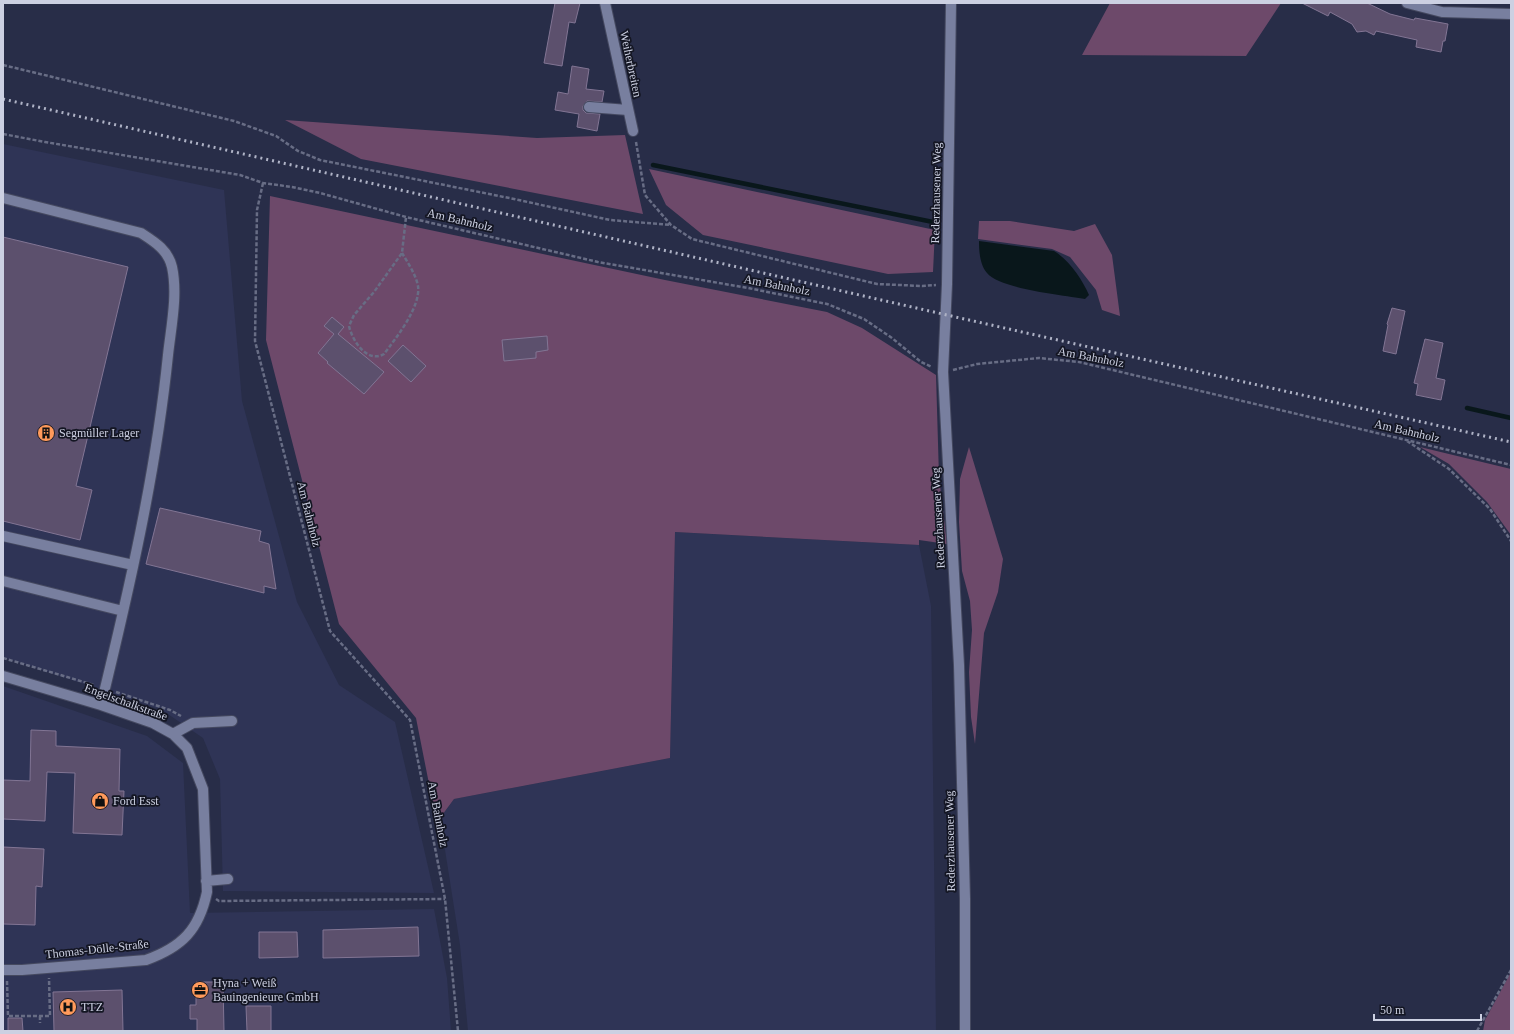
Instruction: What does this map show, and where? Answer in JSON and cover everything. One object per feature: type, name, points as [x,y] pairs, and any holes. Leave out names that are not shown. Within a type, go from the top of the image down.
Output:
[{"type":"street","name":"Weiherbreiten","points":[[605,3],[633,131]]},
{"type":"street","name":"Rederzhausener Weg","points":[[951,3],[947,284],[943,372],[959,665],[965,900],[965,1031]]},
{"type":"street","points":[[1407,3],[1442,12],[1511,14]]},
{"type":"street","points":[[589,107],[628,110]]},
{"type":"street","points":[[3,198],[140,233],[158,243],[168,255],[172,267],[174,292],[164,399],[133,565],[101,705]]},
{"type":"street","points":[[3,536],[133,565]]},
{"type":"street","points":[[3,581],[122,611]]},
{"type":"street","name":"Engelschalkstraße","points":[[3,676],[101,705],[153,723],[173,734],[187,748],[203,789],[206,892]]},
{"type":"street","points":[[173,734],[193,723],[232,721]]},
{"type":"street","points":[[206,881],[228,880]]},
{"type":"street","name":"Thomas-Dölle-Straße","points":[[5,970],[146,960],[162,954],[176,946],[187,936],[204,907],[206,892]]},
{"type":"path","points":[[3,65],[234,121],[276,136],[298,151],[320,160],[610,220],[670,225]]},
{"type":"path","points":[[633,131],[645,195],[670,225],[692,239],[877,284],[922,286],[947,284]]},
{"type":"path","points":[[3,134],[233,173],[263,183]]},
{"type":"path","name":"Am Bahnholz","points":[[458,1031],[445,899],[410,720],[330,631],[255,341],[257,210],[263,183],[320,193],[406,217],[598,262],[748,288],[826,304],[864,319],[892,338],[921,362],[943,372],[977,364],[1039,358],[1079,362],[1511,465]]},
{"type":"path","points":[[402,253],[418,286],[418,299],[414,308],[384,354],[380,356],[373,356],[368,354],[358,345],[351,334],[349,326],[354,315],[374,292],[402,253],[406,217]]},
{"type":"path","points":[[1405,440],[1449,469],[1490,509],[1511,541]]},
{"type":"path","points":[[206,892],[219,901],[445,899]]},
{"type":"path","points":[[5,970],[8,1016],[50,1016],[49,968]]},
{"type":"path","points":[[1477,1031],[1511,970]]},
{"type":"path","points":[[40,1016],[40,1023]]},
{"type":"shaded area","points":[[1110,3],[1281,3],[1246,56],[1082,55]]},
{"type":"shaded area","points":[[285,120],[537,138],[625,135],[643,214],[361,159]]},
{"type":"shaded area","points":[[3,144],[224,190],[242,401],[297,602],[339,685],[395,722],[434,893],[223,891],[220,779],[203,738],[162,710],[3,657]]},
{"type":"shaded area","points":[[649,169],[935,230],[933,272],[888,274],[703,235],[666,205]]},
{"type":"shaded area","points":[[270,196],[665,280],[827,312],[862,328],[936,375],[939,477],[947,544],[919,540],[919,545],[675,532],[670,758],[454,799],[440,818],[432,799],[416,718],[339,624],[266,340]]},
{"type":"shaded area","points":[[979,221],[1010,221],[1074,231],[1095,224],[1112,255],[1120,316],[1102,310],[1096,290],[1070,257],[1052,249],[978,239]]},
{"type":"shaded area","points":[[979,241],[1054,251],[1065,259],[1074,270],[1089,295],[1085,299],[1048,293],[1018,287],[994,279],[987,273],[981,262]]},
{"type":"shaded area","points":[[969,447],[1003,559],[998,592],[984,633],[975,744],[971,717],[969,672],[972,630],[970,601],[962,571],[959,522],[960,479]]},
{"type":"shaded area","points":[[1420,447],[1511,469],[1511,535],[1487,502],[1449,464]]},
{"type":"shaded area","points":[[675,532],[919,545],[931,606],[936,1031],[468,1031],[460,945],[440,818],[454,799],[670,758]]},
{"type":"shaded area","points":[[3,686],[147,736],[183,763],[190,913],[434,909],[447,978],[451,1031],[3,1031]]},
{"type":"shaded area","points":[[1511,972],[1511,1031],[1483,1031],[1485,1020]]},
{"type":"building","points":[[555,3],[580,3],[575,23],[569,22],[562,66],[544,63]]},
{"type":"building","points":[[1302,3],[1367,3],[1390,14],[1414,20],[1415,18],[1448,24],[1445,41],[1443,41],[1441,52],[1416,47],[1417,40],[1376,31],[1374,35],[1366,31],[1357,32],[1352,24],[1330,12],[1328,16]]},
{"type":"building","points":[[572,66],[589,69],[586,89],[604,91],[602,102],[587,101],[583,106],[583,110],[586,113],[600,114],[597,131],[577,127],[579,114],[555,110],[558,92],[568,94]]},
{"type":"building","name":"Segmüller Lager","points":[[3,237],[128,267],[76,486],[92,490],[80,540],[3,521]]},
{"type":"building","points":[[1392,308],[1405,311],[1396,354],[1383,351],[1387,324]]},
{"type":"building","points":[[332,317],[344,327],[338,334],[384,372],[364,394],[327,363],[328,362],[318,353],[334,334],[324,326]]},
{"type":"building","points":[[547,336],[548,350],[536,352],[536,358],[504,361],[502,340]]},
{"type":"building","points":[[1425,339],[1443,343],[1436,378],[1445,380],[1441,400],[1416,395],[1418,384],[1414,383]]},
{"type":"building","points":[[403,345],[426,366],[411,382],[388,361]]},
{"type":"building","points":[[160,508],[261,531],[259,541],[269,544],[276,589],[264,586],[264,593],[146,564]]},
{"type":"building","points":[[31,730],[56,731],[56,746],[120,749],[119,791],[124,791],[122,835],[73,833],[75,773],[47,772],[45,821],[3,819],[3,780],[30,781]]},
{"type":"building","points":[[3,847],[44,849],[42,887],[36,886],[35,925],[3,924]]},
{"type":"building","points":[[418,927],[419,956],[323,958],[323,930]]},
{"type":"building","points":[[259,932],[297,932],[298,957],[259,958]]},
{"type":"building","points":[[196,982],[223,982],[224,1031],[197,1031],[197,1019],[190,1019],[190,1005],[196,1005]]},
{"type":"building","name":"TTZ","points":[[122,990],[123,1031],[54,1031],[53,992]]},
{"type":"building","points":[[246,1006],[271,1006],[271,1031],[247,1031]]},
{"type":"building","points":[[8,1018],[22,1018],[23,1031],[8,1031]]},
{"type":"waterway","points":[[653,165],[933,222]]},
{"type":"waterway","points":[[1467,408],[1511,418]]},
{"type":"railway","points":[[3,99],[960,318],[1511,442]]},
{"type":"place","name":"Segmüller Lager","points":[[46,433]]},
{"type":"place","name":"Ford Esst","points":[[100,801]]},
{"type":"place","name":"Hyna + Weiß Bauingenieure GmbH","points":[[200,990]]},
{"type":"place","name":"TTZ","points":[[68,1007]]}]
